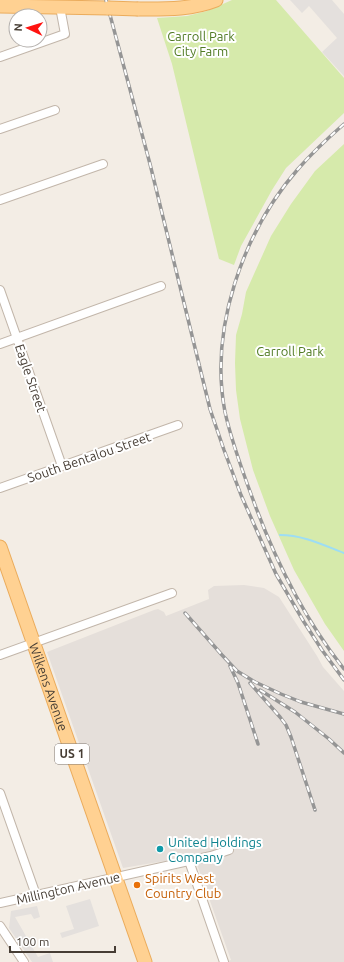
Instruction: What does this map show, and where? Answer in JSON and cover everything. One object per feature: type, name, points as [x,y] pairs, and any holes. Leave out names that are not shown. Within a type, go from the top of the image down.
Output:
[{"type":"main road","points":[[0,6],[157,9],[206,4],[216,0]]},
{"type":"main road","name":"Wilkens Avenue","points":[[0,547],[29,645]]},
{"type":"main road","name":"Wilkens Avenue","points":[[0,573],[29,645],[111,879],[136,962]]},
{"type":"main road","name":"Wilkens Avenue","points":[[111,879],[145,962]]},
{"type":"street","points":[[0,57],[65,34],[63,7]]},
{"type":"street","points":[[0,129],[55,110]]},
{"type":"street","points":[[0,200],[103,164]]},
{"type":"street","points":[[0,344],[161,286]]},
{"type":"street","name":"Eagle Street","points":[[0,290],[62,466]]},
{"type":"street","name":"South Bentalou Street","points":[[0,488],[178,425]]},
{"type":"street","points":[[0,655],[172,593]]},
{"type":"street","points":[[0,793],[36,896]]},
{"type":"street","name":"Millington Avenue","points":[[0,903],[211,856],[229,850]]},
{"type":"street","points":[[189,861],[224,962]]},
{"type":"street","points":[[0,926],[24,962]]},
{"type":"shaded area","points":[[290,0],[332,0],[344,14],[344,76],[322,52],[337,38],[309,6],[302,13]]},
{"type":"shaded area","points":[[244,585],[264,588],[279,597],[323,667],[344,691],[344,962],[225,962],[231,960],[194,856],[123,868],[47,652],[154,610],[158,609],[164,612],[166,616],[209,599],[208,590],[214,586]]},
{"type":"shaded area","points":[[90,899],[99,926],[62,938],[60,933],[74,929],[66,906]]},
{"type":"shaded area","points":[[37,906],[40,917],[34,919],[31,914],[15,917],[38,957],[50,953],[53,962],[32,962],[9,928],[11,911]]},
{"type":"green space","name":"Carroll Park City Farm","points":[[232,0],[276,0],[344,78],[344,113],[286,168],[241,246],[234,265],[219,259],[172,64],[157,18],[187,16],[207,11]]},
{"type":"green space","name":"Carroll Park","points":[[344,144],[344,651],[325,624],[294,570],[270,516],[253,470],[240,419],[236,390],[235,363],[236,335],[246,292],[271,236],[291,204],[315,171]]},
{"type":"waterway","points":[[280,535],[288,535],[305,539],[344,553]]},
{"type":"railway","points":[[106,0],[150,164],[210,409],[224,450],[241,495],[276,574],[304,622],[344,680]]},
{"type":"railway","points":[[344,124],[303,163],[278,194],[261,222],[235,283],[227,315],[222,348],[221,380],[225,412],[235,448],[255,505],[273,549],[293,591],[317,631],[344,669]]},
{"type":"railway","points":[[185,613],[237,671],[255,682],[281,694],[301,702],[344,714]]},
{"type":"railway","points":[[230,666],[238,683],[258,744]]},
{"type":"railway","points":[[250,683],[286,725],[315,810]]},
{"type":"railway","points":[[260,690],[295,712],[344,753]]},
{"type":"place","name":"United Holdings Company","points":[[160,849]]},
{"type":"place","name":"Spirits West Country Club","points":[[137,885]]}]
